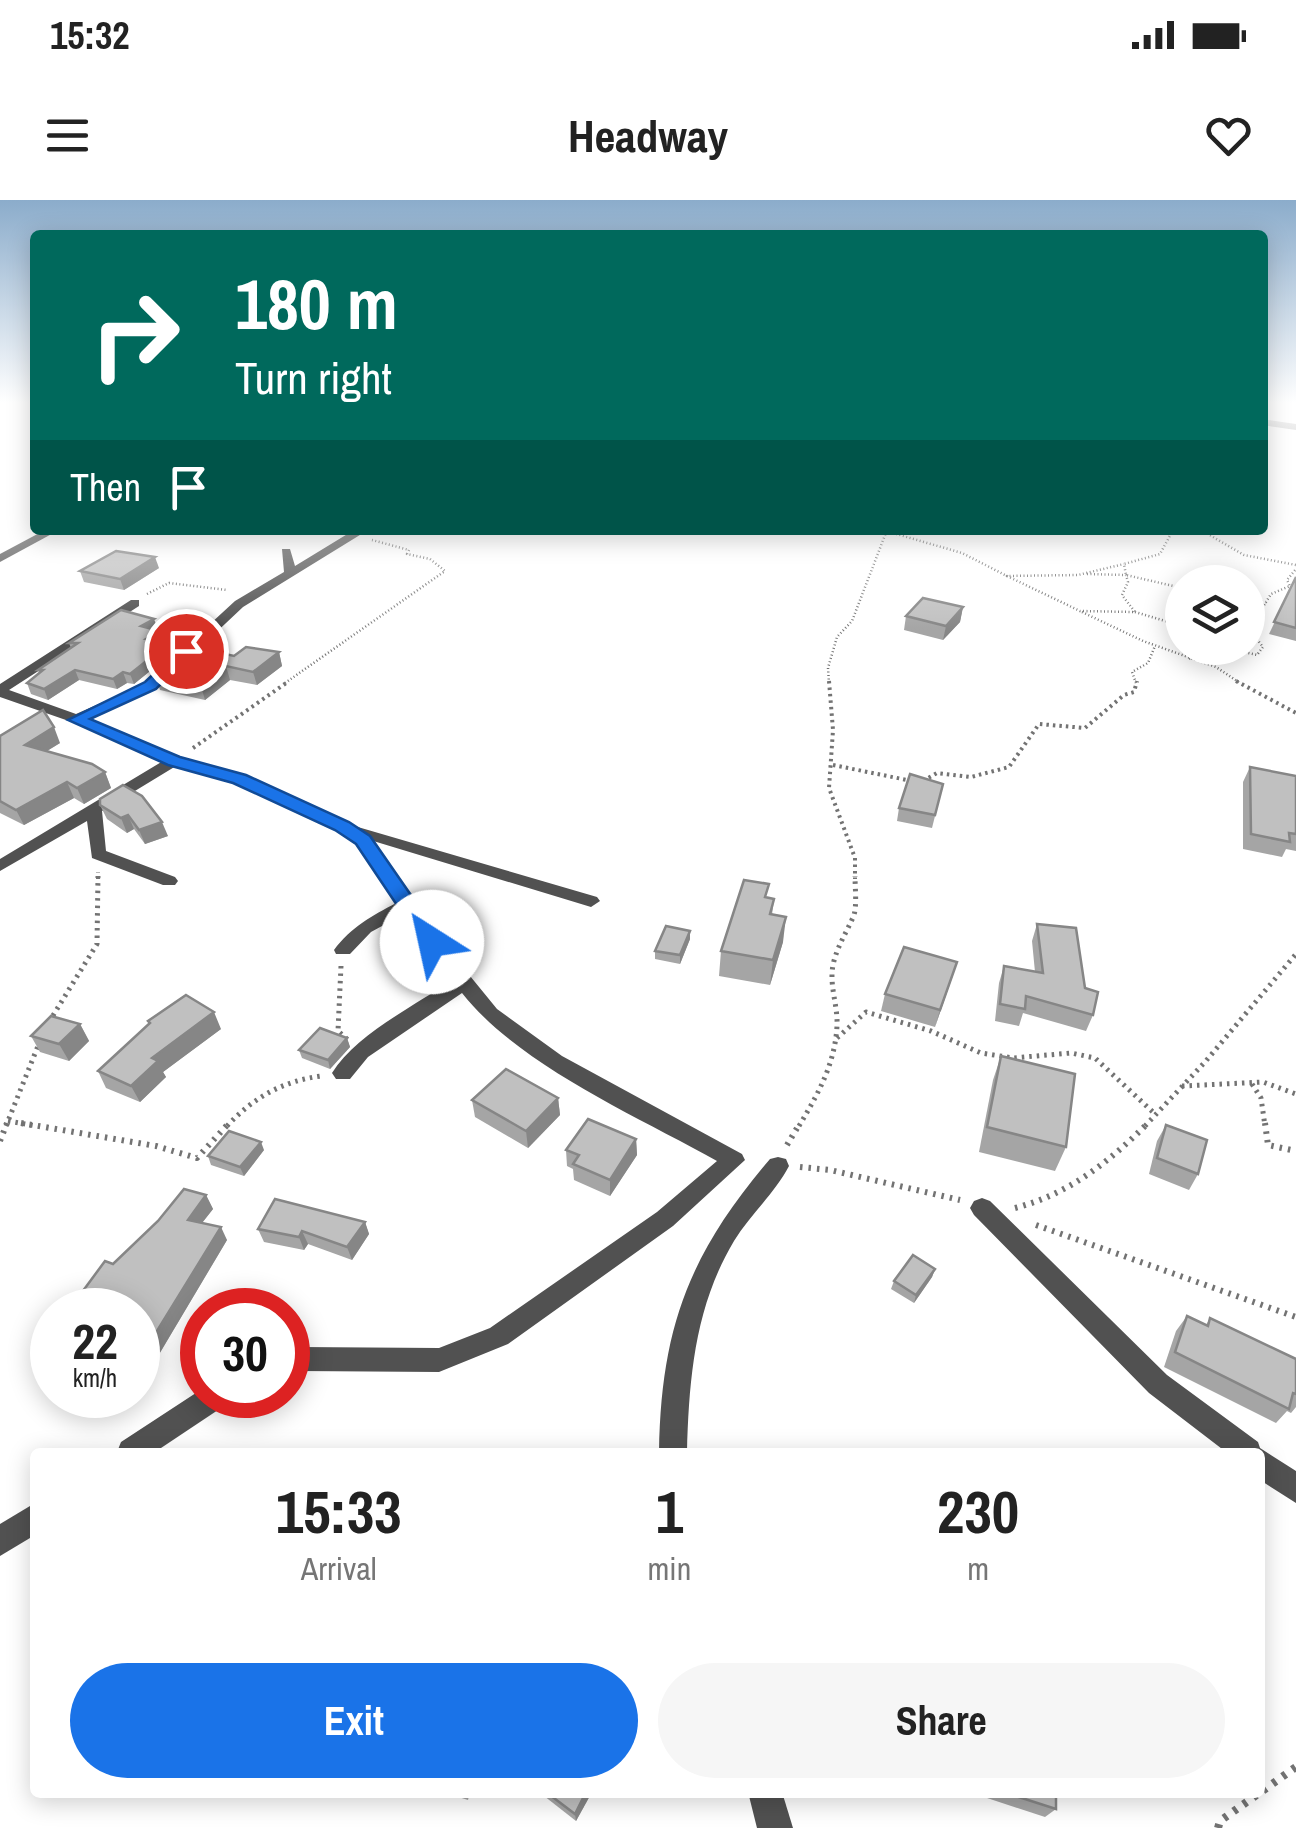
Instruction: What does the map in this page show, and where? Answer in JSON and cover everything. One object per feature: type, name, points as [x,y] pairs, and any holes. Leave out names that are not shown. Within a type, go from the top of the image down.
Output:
[{"type":"street","points":[[0,559],[44,535]]},
{"type":"street","points":[[76,720],[151,686],[239,604],[353,535]]},
{"type":"street","points":[[286,551],[290,572]]},
{"type":"street","points":[[3,696],[135,603]]},
{"type":"street","points":[[3,696],[76,720],[174,761],[239,779],[342,826],[591,900]]},
{"type":"street","points":[[0,866],[174,761]]},
{"type":"street","points":[[94,808],[98,854],[170,881]]},
{"type":"street","points":[[310,1359],[439,1360],[499,1336],[665,1219],[734,1160],[556,1061],[490,1014],[406,905],[363,840],[342,826]]},
{"type":"street","points":[[343,950],[364,928],[406,905]]},
{"type":"street","points":[[343,1074],[361,1052],[465,981]]},
{"type":"street","points":[[672,1448],[673,1391],[688,1313],[712,1249],[778,1166]]},
{"type":"street","points":[[987,1208],[1158,1384],[1243,1448]]},
{"type":"street","points":[[137,1448],[182,1418]]},
{"type":"street","points":[[1265,1466],[1296,1490]]},
{"type":"street","points":[[0,1541],[30,1521]]},
{"type":"street","points":[[766,1798],[776,1828]]},
{"type":"path","points":[[174,761],[445,571],[430,559],[407,554],[409,550],[366,535]]},
{"type":"path","points":[[884,535],[852,620],[837,638],[828,668],[833,765],[830,788],[855,858],[857,880],[855,912],[841,938],[833,966],[834,1040],[824,1083],[778,1166],[830,1170],[970,1202],[1296,1317]]},
{"type":"path","points":[[903,535],[962,553],[1165,650]]},
{"type":"path","points":[[1087,574],[1160,554],[1170,535]]},
{"type":"path","points":[[1210,535],[1244,555],[1296,567],[1287,580],[1290,586],[1271,594],[1266,602]]},
{"type":"path","points":[[1124,564],[1128,582],[1122,595],[1135,612]]},
{"type":"path","points":[[1007,576],[1126,576],[1165,584]]},
{"type":"path","points":[[135,603],[169,582],[255,594]]},
{"type":"path","points":[[1080,610],[1135,612],[1165,621]]},
{"type":"path","points":[[1265,615],[1272,617]]},
{"type":"path","points":[[833,765],[912,781],[926,781],[937,773],[971,778],[1009,767],[1015,764],[1039,724],[1085,728],[1124,695],[1134,692],[1137,681],[1132,672],[1151,660],[1155,646]]},
{"type":"path","points":[[1213,665],[1254,693],[1296,713]]},
{"type":"path","points":[[0,1141],[26,1068],[61,997],[97,944],[98,854]]},
{"type":"path","points":[[343,950],[338,1030],[361,1052]]},
{"type":"path","points":[[987,1208],[1030,1208],[1065,1192],[1107,1162],[1182,1086],[1296,954]]},
{"type":"path","points":[[834,1040],[866,1012],[930,1030],[982,1053],[1014,1058],[1070,1053],[1094,1058],[1156,1114]]},
{"type":"path","points":[[8,1121],[156,1146],[197,1158],[239,1114],[288,1080],[343,1074]]},
{"type":"path","points":[[1182,1086],[1263,1082],[1296,1094]]},
{"type":"path","points":[[1251,1083],[1261,1098],[1268,1144],[1296,1151]]},
{"type":"path","points":[[1265,1789],[1296,1767]]},
{"type":"path","points":[[1218,1828],[1220,1821],[1252,1798]]},
{"type":"building","points":[[116,551],[155,557],[120,579],[80,571]]},
{"type":"building","points":[[1296,577],[1296,628],[1274,622]]},
{"type":"building","points":[[923,598],[963,607],[946,626],[906,616]]},
{"type":"building","points":[[121,610],[154,619],[141,626],[160,631],[146,639],[168,644],[130,674],[123,672],[113,679],[75,670],[44,689],[27,683],[43,670],[38,670],[78,643],[69,643]]},
{"type":"building","points":[[189,646],[234,656],[246,647],[279,652],[253,672],[226,666],[201,686],[156,677]]},
{"type":"building","points":[[43,710],[54,727],[25,745],[92,764],[105,772],[77,788],[67,782],[16,810],[0,801],[0,736]]},
{"type":"building","points":[[1250,767],[1296,776],[1296,834],[1289,833],[1290,842],[1251,834]]},
{"type":"building","points":[[910,774],[943,784],[935,815],[899,808]]},
{"type":"building","points":[[123,785],[142,796],[162,822],[139,830],[128,815],[121,818],[100,805],[100,799]]},
{"type":"building","points":[[744,880],[769,884],[765,897],[774,899],[770,914],[786,917],[773,960],[721,951]]},
{"type":"building","points":[[1037,924],[1076,928],[1085,988],[1098,992],[1093,1015],[1026,996],[1025,1009],[1000,1004],[1004,966],[1043,973]]},
{"type":"building","points":[[666,926],[690,931],[680,955],[655,951]]},
{"type":"building","points":[[904,947],[957,962],[940,1010],[885,994]]},
{"type":"building","points":[[186,995],[214,1012],[152,1058],[158,1061],[131,1086],[98,1071],[148,1021]]},
{"type":"building","points":[[51,1016],[80,1024],[59,1044],[31,1036]]},
{"type":"building","points":[[320,1028],[347,1038],[328,1060],[299,1050]]},
{"type":"building","points":[[1001,1056],[1075,1074],[1066,1147],[987,1127]]},
{"type":"building","points":[[506,1069],[558,1098],[526,1131],[472,1100]]},
{"type":"building","points":[[588,1119],[636,1139],[610,1180],[573,1164],[579,1155],[566,1150]]},
{"type":"building","points":[[1166,1125],[1207,1140],[1198,1174],[1157,1158]]},
{"type":"building","points":[[229,1131],[261,1142],[240,1167],[208,1156]]},
{"type":"building","points":[[184,1189],[206,1195],[188,1220],[221,1227],[160,1326],[160,1288],[85,1288],[105,1261],[113,1264],[158,1221]]},
{"type":"building","points":[[275,1199],[365,1222],[347,1247],[302,1231],[299,1237],[258,1229]]},
{"type":"building","points":[[913,1255],[935,1269],[916,1295],[894,1281]]},
{"type":"building","points":[[1187,1316],[1208,1326],[1210,1318],[1296,1359],[1296,1394],[1293,1393],[1289,1409],[1175,1352]]},
{"type":"building","points":[[554,1798],[583,1798],[575,1814]]},
{"type":"building","points":[[1022,1798],[1056,1798],[1056,1809]]},
{"type":"route","points":[[186,651],[151,686],[76,720],[111,731],[174,761],[239,779],[342,826],[363,840],[432,942]]}]
